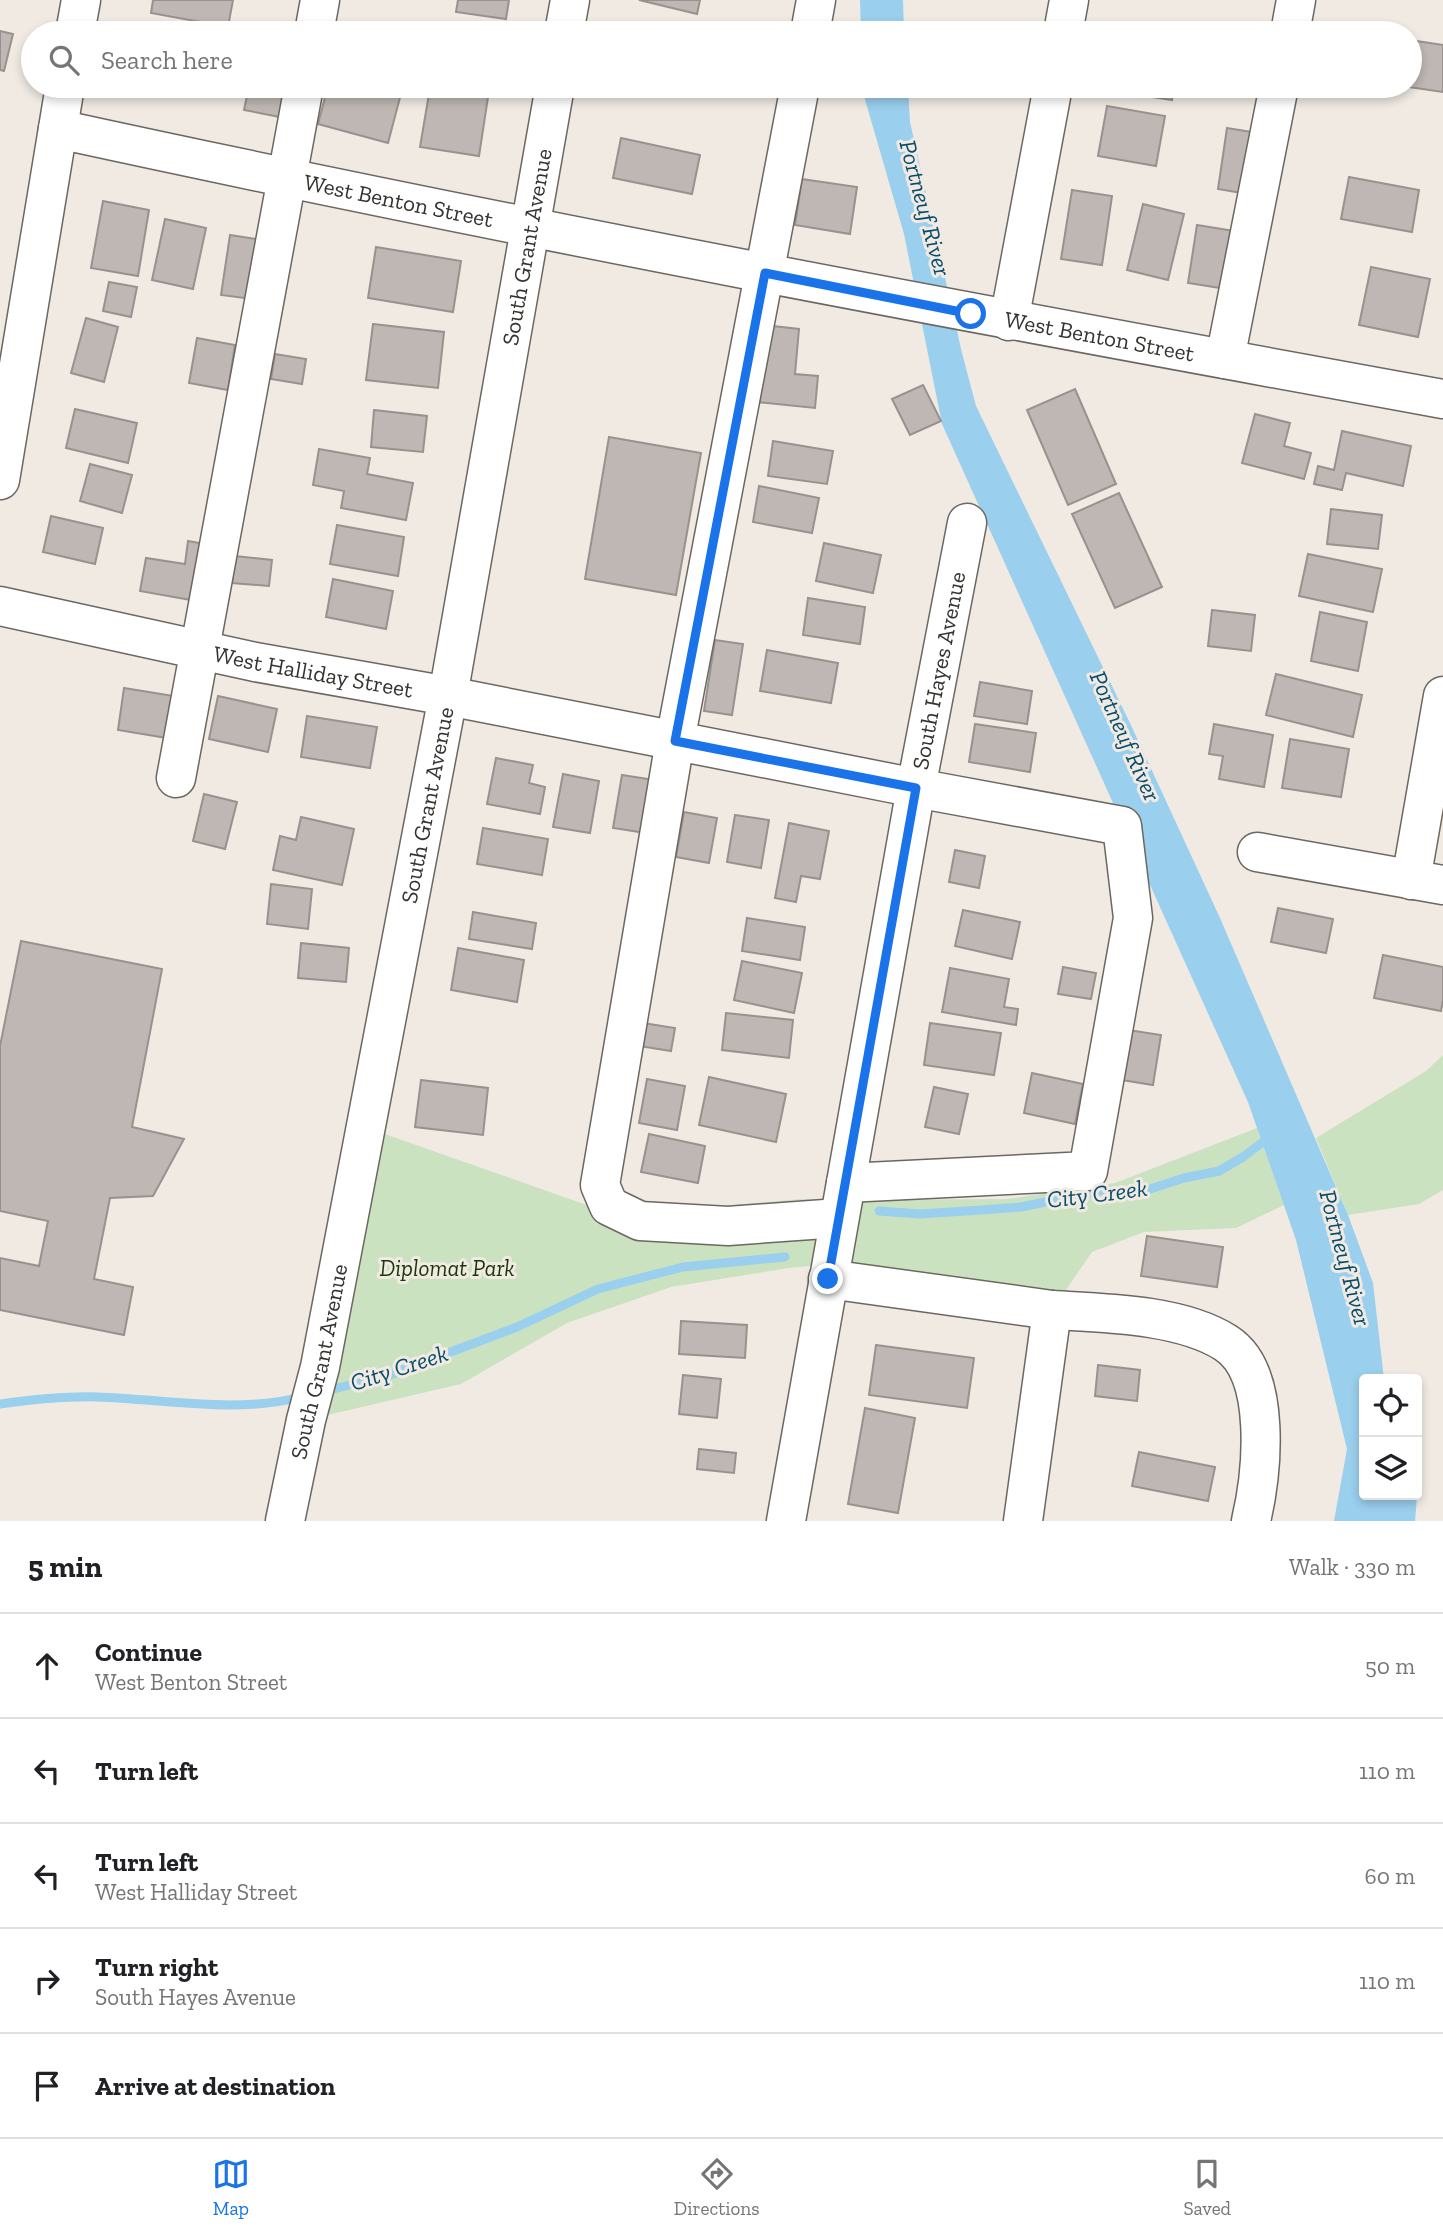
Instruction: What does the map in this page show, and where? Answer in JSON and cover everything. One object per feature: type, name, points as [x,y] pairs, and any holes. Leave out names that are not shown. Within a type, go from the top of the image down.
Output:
[{"type":"street","points":[[77,21],[81,0]]},
{"type":"street","points":[[316,21],[320,0]]},
{"type":"street","points":[[566,21],[570,0]]},
{"type":"street","points":[[812,21],[816,0]]},
{"type":"street","points":[[1065,21],[1069,0]]},
{"type":"street","points":[[1292,21],[1296,0]]},
{"type":"street","points":[[0,480],[63,98]]},
{"type":"street","points":[[176,778],[302,98]]},
{"type":"street","name":"South Grant Avenue","points":[[285,1521],[320,1367],[448,696],[553,98]]},
{"type":"street","points":[[798,98],[675,741],[600,1185],[609,1206],[640,1221],[728,1226],[842,1200]]},
{"type":"street","points":[[1009,320],[1051,98]]},
{"type":"street","points":[[1225,359],[1277,98]]},
{"type":"street","name":"West Benton Street","points":[[58,129],[287,179],[971,314],[1443,398]]},
{"type":"street","name":"South Hayes Avenue","points":[[786,1521],[916,788],[967,523]]},
{"type":"street","name":"West Halliday Street","points":[[0,606],[255,662],[448,696],[1122,826],[1133,918],[1088,1171],[842,1200]]},
{"type":"street","points":[[1257,852],[1427,882],[1443,696]]},
{"type":"street","points":[[828,1279],[1052,1310],[1131,1315],[1198,1329],[1227,1343],[1245,1362],[1255,1392],[1261,1437],[1251,1521]]},
{"type":"street","points":[[1023,1521],[1052,1310]]},
{"type":"green space","points":[[1443,1055],[1443,1190],[1419,1204],[1348,1215],[1316,1138],[1426,1071]]},
{"type":"green space","name":"Diplomat Park","points":[[365,1127],[615,1215],[802,1199],[1007,1199],[1115,1183],[1257,1128],[1284,1205],[1236,1228],[1144,1232],[1092,1252],[1052,1310],[830,1264],[789,1268],[671,1287],[567,1323],[461,1384],[306,1420]]},
{"type":"water","points":[[860,0],[903,0],[904,21],[861,21]]},
{"type":"water","points":[[865,98],[909,98],[910,122],[976,406],[1130,723],[1220,918],[1348,1215],[1373,1283],[1383,1374],[1359,1374],[1359,1500],[1386,1500],[1384,1521],[1334,1521],[1347,1449],[1296,1240],[1248,1102],[942,424],[904,234]]},
{"type":"building","points":[[153,0],[233,0],[229,21],[195,21],[151,13]]},
{"type":"building","points":[[458,0],[509,0],[506,19],[456,12]]},
{"type":"building","points":[[639,0],[700,0],[697,14]]},
{"type":"building","points":[[0,31],[13,34],[4,71],[0,70]]},
{"type":"building","points":[[1422,42],[1443,45],[1443,92],[1422,89]]},
{"type":"building","points":[[246,98],[289,98],[285,118],[244,110]]},
{"type":"building","points":[[325,98],[400,98],[388,143],[318,124]]},
{"type":"building","points":[[428,98],[488,98],[479,156],[420,147]]},
{"type":"building","points":[[1107,106],[1165,116],[1156,166],[1098,156]]},
{"type":"building","points":[[1227,128],[1252,132],[1242,193],[1218,189]]},
{"type":"building","points":[[621,138],[700,155],[692,194],[613,178]]},
{"type":"building","points":[[1349,177],[1419,190],[1412,232],[1341,219]]},
{"type":"building","points":[[802,179],[857,187],[850,234],[795,225]]},
{"type":"building","points":[[1072,190],[1112,196],[1102,265],[1061,259]]},
{"type":"building","points":[[103,201],[149,210],[138,276],[91,268]]},
{"type":"building","points":[[1143,204],[1184,214],[1168,280],[1127,270]]},
{"type":"building","points":[[165,219],[206,228],[193,289],[152,280]]},
{"type":"building","points":[[1197,225],[1241,232],[1233,290],[1188,283]]},
{"type":"building","points":[[230,235],[268,241],[259,300],[221,295]]},
{"type":"building","points":[[376,247],[461,261],[453,312],[368,298]]},
{"type":"building","points":[[1371,267],[1430,279],[1418,337],[1359,325]]},
{"type":"building","points":[[109,282],[137,287],[131,317],[103,311]]},
{"type":"building","points":[[86,318],[118,327],[104,382],[71,373]]},
{"type":"building","points":[[373,324],[444,332],[438,388],[366,380]]},
{"type":"building","points":[[764,325],[799,329],[795,374],[818,376],[815,408],[756,402]]},
{"type":"building","points":[[197,338],[235,345],[228,390],[189,383]]},
{"type":"building","points":[[275,354],[306,359],[302,384],[271,379]]},
{"type":"building","points":[[923,385],[941,421],[910,435],[892,399]]},
{"type":"building","points":[[1075,389],[1116,484],[1068,505],[1027,410]]},
{"type":"building","points":[[75,409],[137,423],[128,463],[66,448]]},
{"type":"building","points":[[374,410],[427,416],[423,452],[371,447]]},
{"type":"building","points":[[1255,414],[1290,423],[1284,446],[1311,453],[1304,479],[1242,463]]},
{"type":"building","points":[[1342,431],[1411,446],[1403,486],[1346,473],[1342,490],[1314,484],[1318,466],[1334,470]]},
{"type":"building","points":[[609,437],[701,453],[676,595],[585,579]]},
{"type":"building","points":[[773,441],[833,451],[827,484],[768,476]]},
{"type":"building","points":[[319,449],[370,458],[367,474],[413,483],[406,520],[341,508],[344,491],[313,485]]},
{"type":"building","points":[[90,464],[132,475],[122,513],[80,501]]},
{"type":"building","points":[[759,486],[819,498],[812,533],[753,522]]},
{"type":"building","points":[[1119,493],[1162,587],[1115,608],[1072,514]]},
{"type":"building","points":[[1331,509],[1382,515],[1378,549],[1327,544]]},
{"type":"building","points":[[51,516],[103,528],[95,564],[43,552]]},
{"type":"building","points":[[337,525],[404,537],[398,576],[330,564]]},
{"type":"building","points":[[188,541],[211,545],[202,602],[140,591],[146,558],[185,564]]},
{"type":"building","points":[[824,543],[881,555],[873,593],[816,581]]},
{"type":"building","points":[[1308,554],[1382,569],[1373,612],[1299,596]]},
{"type":"building","points":[[235,556],[272,560],[269,586],[232,583]]},
{"type":"building","points":[[333,579],[393,591],[386,629],[326,617]]},
{"type":"building","points":[[808,598],[865,607],[860,644],[803,635]]},
{"type":"building","points":[[1212,610],[1255,615],[1251,651],[1208,646]]},
{"type":"building","points":[[1320,612],[1367,622],[1358,671],[1311,661]]},
{"type":"building","points":[[715,640],[743,644],[732,715],[704,711]]},
{"type":"building","points":[[767,650],[838,663],[831,703],[760,691]]},
{"type":"building","points":[[1276,674],[1362,695],[1353,737],[1266,715]]},
{"type":"building","points":[[980,682],[1032,691],[1027,724],[974,716]]},
{"type":"building","points":[[124,688],[180,697],[173,739],[118,730]]},
{"type":"building","points":[[218,696],[277,709],[268,752],[209,739]]},
{"type":"building","points":[[307,716],[377,727],[370,768],[301,757]]},
{"type":"building","points":[[975,724],[1036,733],[1030,772],[969,762]]},
{"type":"building","points":[[1214,724],[1273,735],[1264,787],[1219,779],[1223,756],[1209,754]]},
{"type":"building","points":[[1290,739],[1349,749],[1341,797],[1282,788]]},
{"type":"building","points":[[496,758],[533,765],[529,783],[545,787],[540,814],[487,804]]},
{"type":"building","points":[[563,774],[599,781],[590,833],[553,827]]},
{"type":"building","points":[[622,775],[655,780],[646,833],[613,828]]},
{"type":"building","points":[[204,794],[237,802],[225,849],[193,841]]},
{"type":"building","points":[[684,812],[717,818],[709,863],[676,857]]},
{"type":"building","points":[[735,815],[769,820],[761,868],[727,862]]},
{"type":"building","points":[[301,817],[354,829],[342,885],[273,870],[280,836],[296,840]]},
{"type":"building","points":[[789,823],[829,831],[820,879],[801,876],[796,902],[775,898]]},
{"type":"building","points":[[483,828],[548,839],[542,875],[477,864]]},
{"type":"building","points":[[955,850],[985,856],[979,888],[949,882]]},
{"type":"building","points":[[271,884],[312,889],[308,929],[267,924]]},
{"type":"building","points":[[1278,908],[1333,919],[1326,953],[1271,942]]},
{"type":"building","points":[[963,910],[1020,922],[1012,959],[955,946]]},
{"type":"building","points":[[473,912],[536,923],[532,949],[469,939]]},
{"type":"building","points":[[747,918],[805,927],[800,960],[742,951]]},
{"type":"building","points":[[21,941],[162,969],[132,1127],[184,1139],[153,1196],[110,1198],[94,1279],[133,1287],[124,1335],[0,1310],[0,1258],[39,1266],[48,1221],[0,1211],[0,1046]]},
{"type":"building","points":[[301,943],[349,948],[346,982],[298,978]]},
{"type":"building","points":[[458,948],[524,960],[517,1002],[451,990]]},
{"type":"building","points":[[1383,955],[1443,967],[1441,1011],[1374,998]]},
{"type":"building","points":[[742,961],[802,973],[794,1013],[734,1000]]},
{"type":"building","points":[[1063,967],[1096,973],[1091,999],[1058,994]]},
{"type":"building","points":[[950,968],[1009,979],[1004,1007],[1018,1009],[1016,1025],[942,1012]]},
{"type":"building","points":[[726,1013],[793,1020],[789,1058],[722,1050]]},
{"type":"building","points":[[643,1023],[675,1028],[671,1051],[639,1046]]},
{"type":"building","points":[[930,1023],[1001,1033],[994,1075],[924,1065]]},
{"type":"building","points":[[1122,1029],[1161,1035],[1153,1085],[1115,1079]]},
{"type":"building","points":[[1032,1073],[1083,1084],[1075,1124],[1024,1113]]},
{"type":"building","points":[[709,1077],[786,1094],[776,1142],[699,1125]]},
{"type":"building","points":[[647,1079],[685,1086],[677,1130],[639,1123]]},
{"type":"building","points":[[421,1080],[488,1088],[483,1135],[415,1127]]},
{"type":"building","points":[[934,1087],[968,1094],[959,1134],[925,1127]]},
{"type":"building","points":[[649,1134],[705,1146],[698,1183],[641,1172]]},
{"type":"building","points":[[1147,1236],[1223,1247],[1217,1287],[1141,1276]]},
{"type":"building","points":[[681,1321],[747,1325],[745,1358],[679,1354]]},
{"type":"building","points":[[876,1345],[974,1358],[967,1408],[869,1395]]},
{"type":"building","points":[[1098,1365],[1140,1370],[1137,1401],[1095,1396]]},
{"type":"building","points":[[683,1375],[721,1379],[717,1418],[679,1414]]},
{"type":"building","points":[[865,1408],[915,1418],[898,1513],[848,1504]]},
{"type":"building","points":[[699,1449],[736,1453],[734,1473],[697,1469]]},
{"type":"building","points":[[1139,1452],[1215,1467],[1208,1501],[1132,1486]]},
{"type":"waterway","name":"City Creek","points":[[879,1211],[920,1214],[1021,1207],[1102,1190],[1135,1194],[1184,1178],[1219,1171],[1271,1136]]},
{"type":"waterway","name":"City Creek","points":[[325,1391],[387,1376],[517,1327],[598,1289],[683,1267],[785,1257]]},
{"type":"waterway","name":"City Creek","points":[[0,1404],[86,1397],[225,1405],[276,1402],[301,1397]]},
{"type":"waterway","name":"Portneuf River","points":[[1389,1521],[1391,1500]]},
{"type":"route","points":[[828,1279],[916,788],[675,741],[765,273],[971,314]]}]
